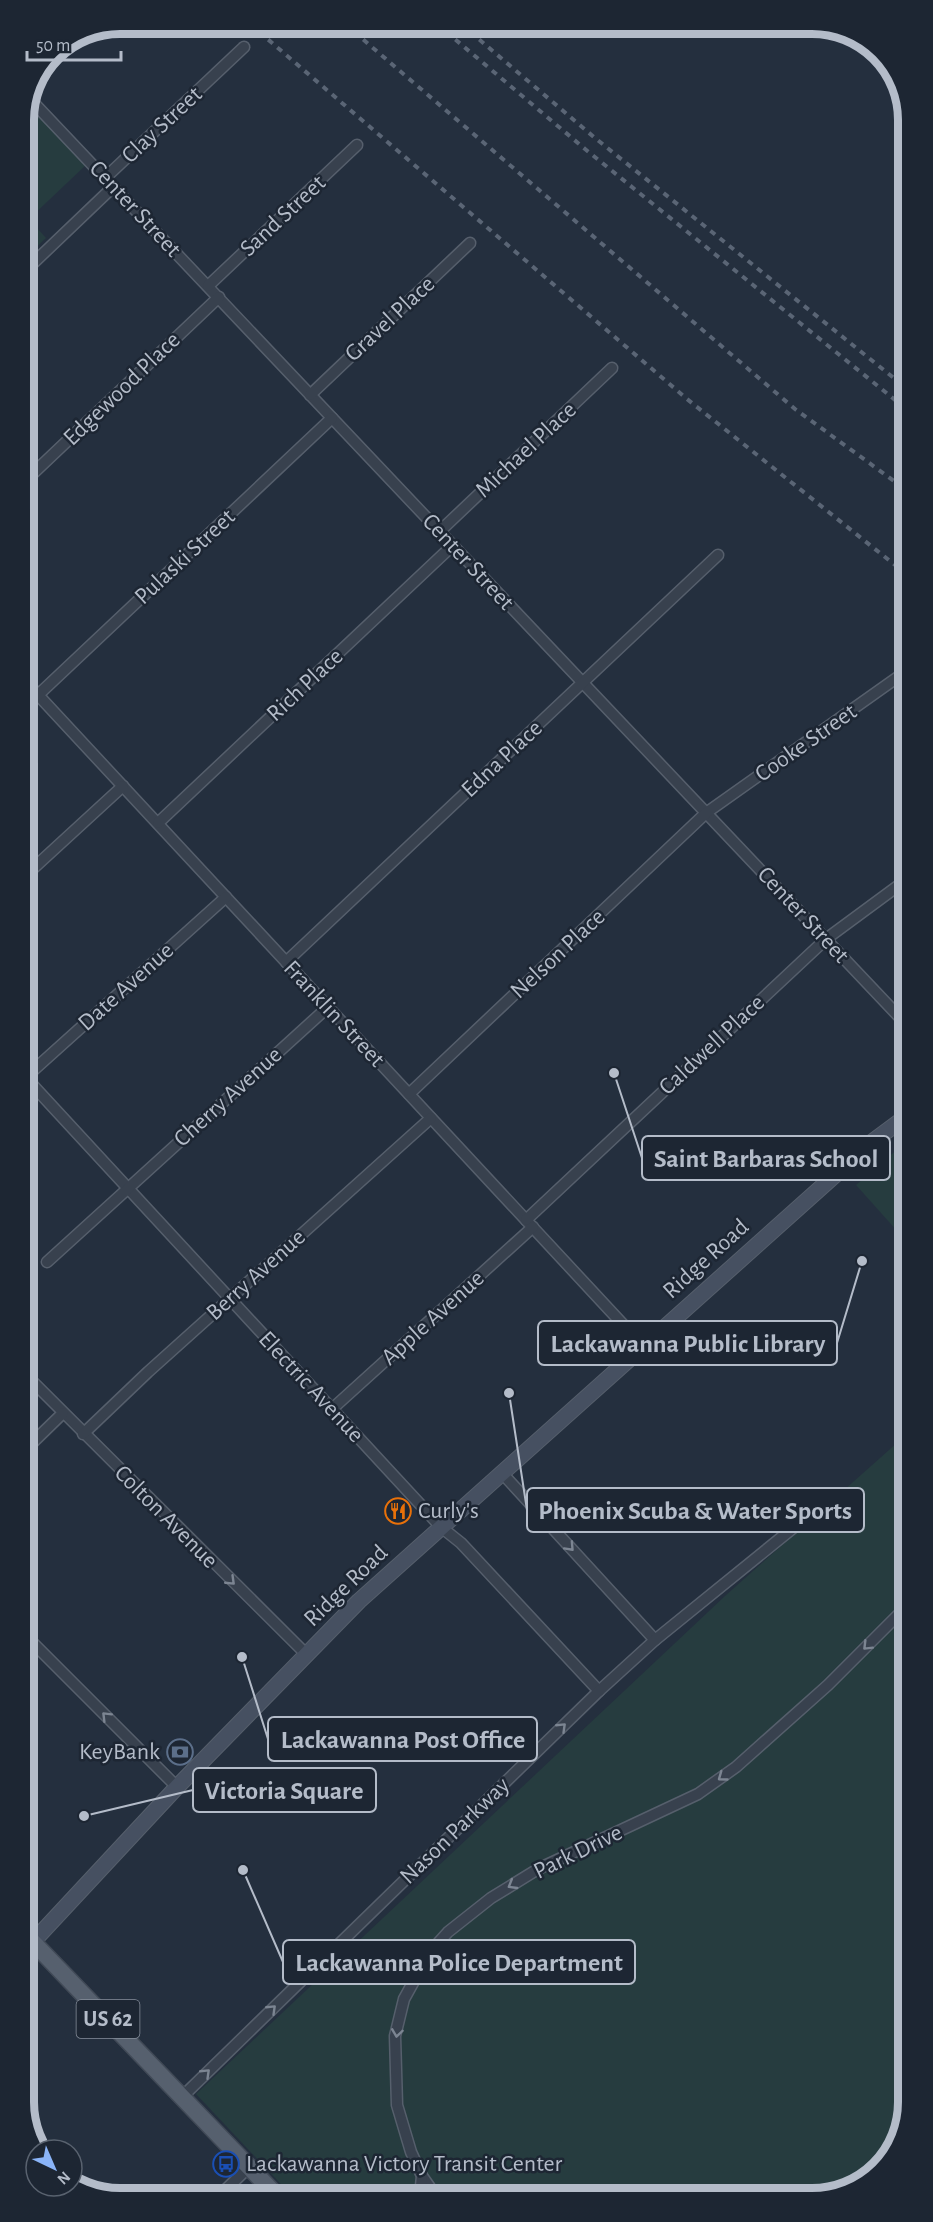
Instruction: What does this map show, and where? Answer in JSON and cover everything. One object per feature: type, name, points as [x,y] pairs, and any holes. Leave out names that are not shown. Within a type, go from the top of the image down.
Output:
[{"type":"main road","name":"Ridge Road","points":[[34,1938],[177,1787],[359,1601],[872,1142],[898,1123]]},
{"type":"main road","name":"US 62","points":[[34,1946],[183,2096],[269,2187]]},
{"type":"street","name":"Clay Street","points":[[35,260],[109,182],[244,47]]},
{"type":"street","name":"Center Street","points":[[36,105],[898,1016]]},
{"type":"street","name":"Sand Street","points":[[208,286],[357,145]]},
{"type":"street","name":"Gravel Place","points":[[310,395],[470,243]]},
{"type":"street","name":"Edgewood Place","points":[[35,472],[219,297]]},
{"type":"street","name":"Michael Place","points":[[439,532],[612,368]]},
{"type":"street","name":"Pulaski Street","points":[[38,695],[332,418]]},
{"type":"street","name":"Rich Place","points":[[158,824],[452,546]]},
{"type":"street","name":"Edna Place","points":[[286,962],[718,555]]},
{"type":"street","name":"Cooke Street","points":[[706,813],[898,677]]},
{"type":"street","name":"Franklin Street","points":[[35,691],[644,1346]]},
{"type":"street","points":[[35,867],[123,786]]},
{"type":"street","name":"Nelson Place","points":[[409,1094],[706,813]]},
{"type":"street","name":"Caldwell Place","points":[[529,1223],[826,939],[898,886]]},
{"type":"street","name":"Date Avenue","points":[[35,1071],[226,897]]},
{"type":"street","name":"Cherry Avenue","points":[[46,1262],[328,1007]]},
{"type":"street","name":"Electric Avenue","points":[[35,1086],[441,1527],[461,1543],[599,1691]]},
{"type":"street","name":"Berry Avenue","points":[[83,1434],[230,1298],[431,1118]]},
{"type":"street","name":"Apple Avenue","points":[[332,1409],[529,1223]]},
{"type":"street","name":"Colton Avenue","points":[[34,1384],[307,1655]]},
{"type":"street","points":[[34,1441],[63,1413]]},
{"type":"street","points":[[502,1473],[655,1640]]},
{"type":"street","name":"Nason Parkway","points":[[183,2096],[599,1691],[655,1640],[819,1507]]},
{"type":"street","name":"Park Drive","points":[[430,2187],[411,2152],[397,2105],[395,2036],[404,1999],[430,1952],[448,1932],[538,1869],[698,1794],[736,1767],[828,1685],[898,1615]]},
{"type":"street","points":[[34,1644],[177,1787]]},
{"type":"street","points":[[228,2187],[249,2166]]},
{"type":"street","name":"Park Drive","points":[[421,2187],[422,2176]]},
{"type":"green space","points":[[36,111],[87,164],[35,213]]},
{"type":"green space","points":[[35,226],[46,238],[35,249]]},
{"type":"green space","points":[[898,1149],[898,1232],[856,1185]]},
{"type":"green space","points":[[898,1442],[898,2112],[892,2134],[884,2149],[865,2170],[850,2179],[812,2188],[284,2187],[196,2094],[725,1596]]},
{"type":"railway","points":[[262,34],[687,399],[898,567]]},
{"type":"railway","points":[[357,34],[795,409],[898,484]]},
{"type":"railway","points":[[449,34],[585,149],[898,402]]},
{"type":"railway","points":[[473,35],[595,138],[898,381]]},
{"type":"place","name":"Saint Barbaras School","points":[[614,1073]]},
{"type":"place","name":"Lackawanna Public Library","points":[[862,1261]]},
{"type":"place","name":"Phoenix Scuba & Water Sports","points":[[509,1393]]},
{"type":"place","name":"Curly's","points":[[398,1511]]},
{"type":"place","name":"Lackawanna Post Office","points":[[242,1657]]},
{"type":"place","name":"KeyBank","points":[[180,1752]]},
{"type":"place","name":"Victoria Square","points":[[84,1816]]},
{"type":"place","name":"Lackawanna Police Department","points":[[243,1870]]},
{"type":"place","name":"Lackawanna Victory Transit Center","points":[[226,2164]]}]
